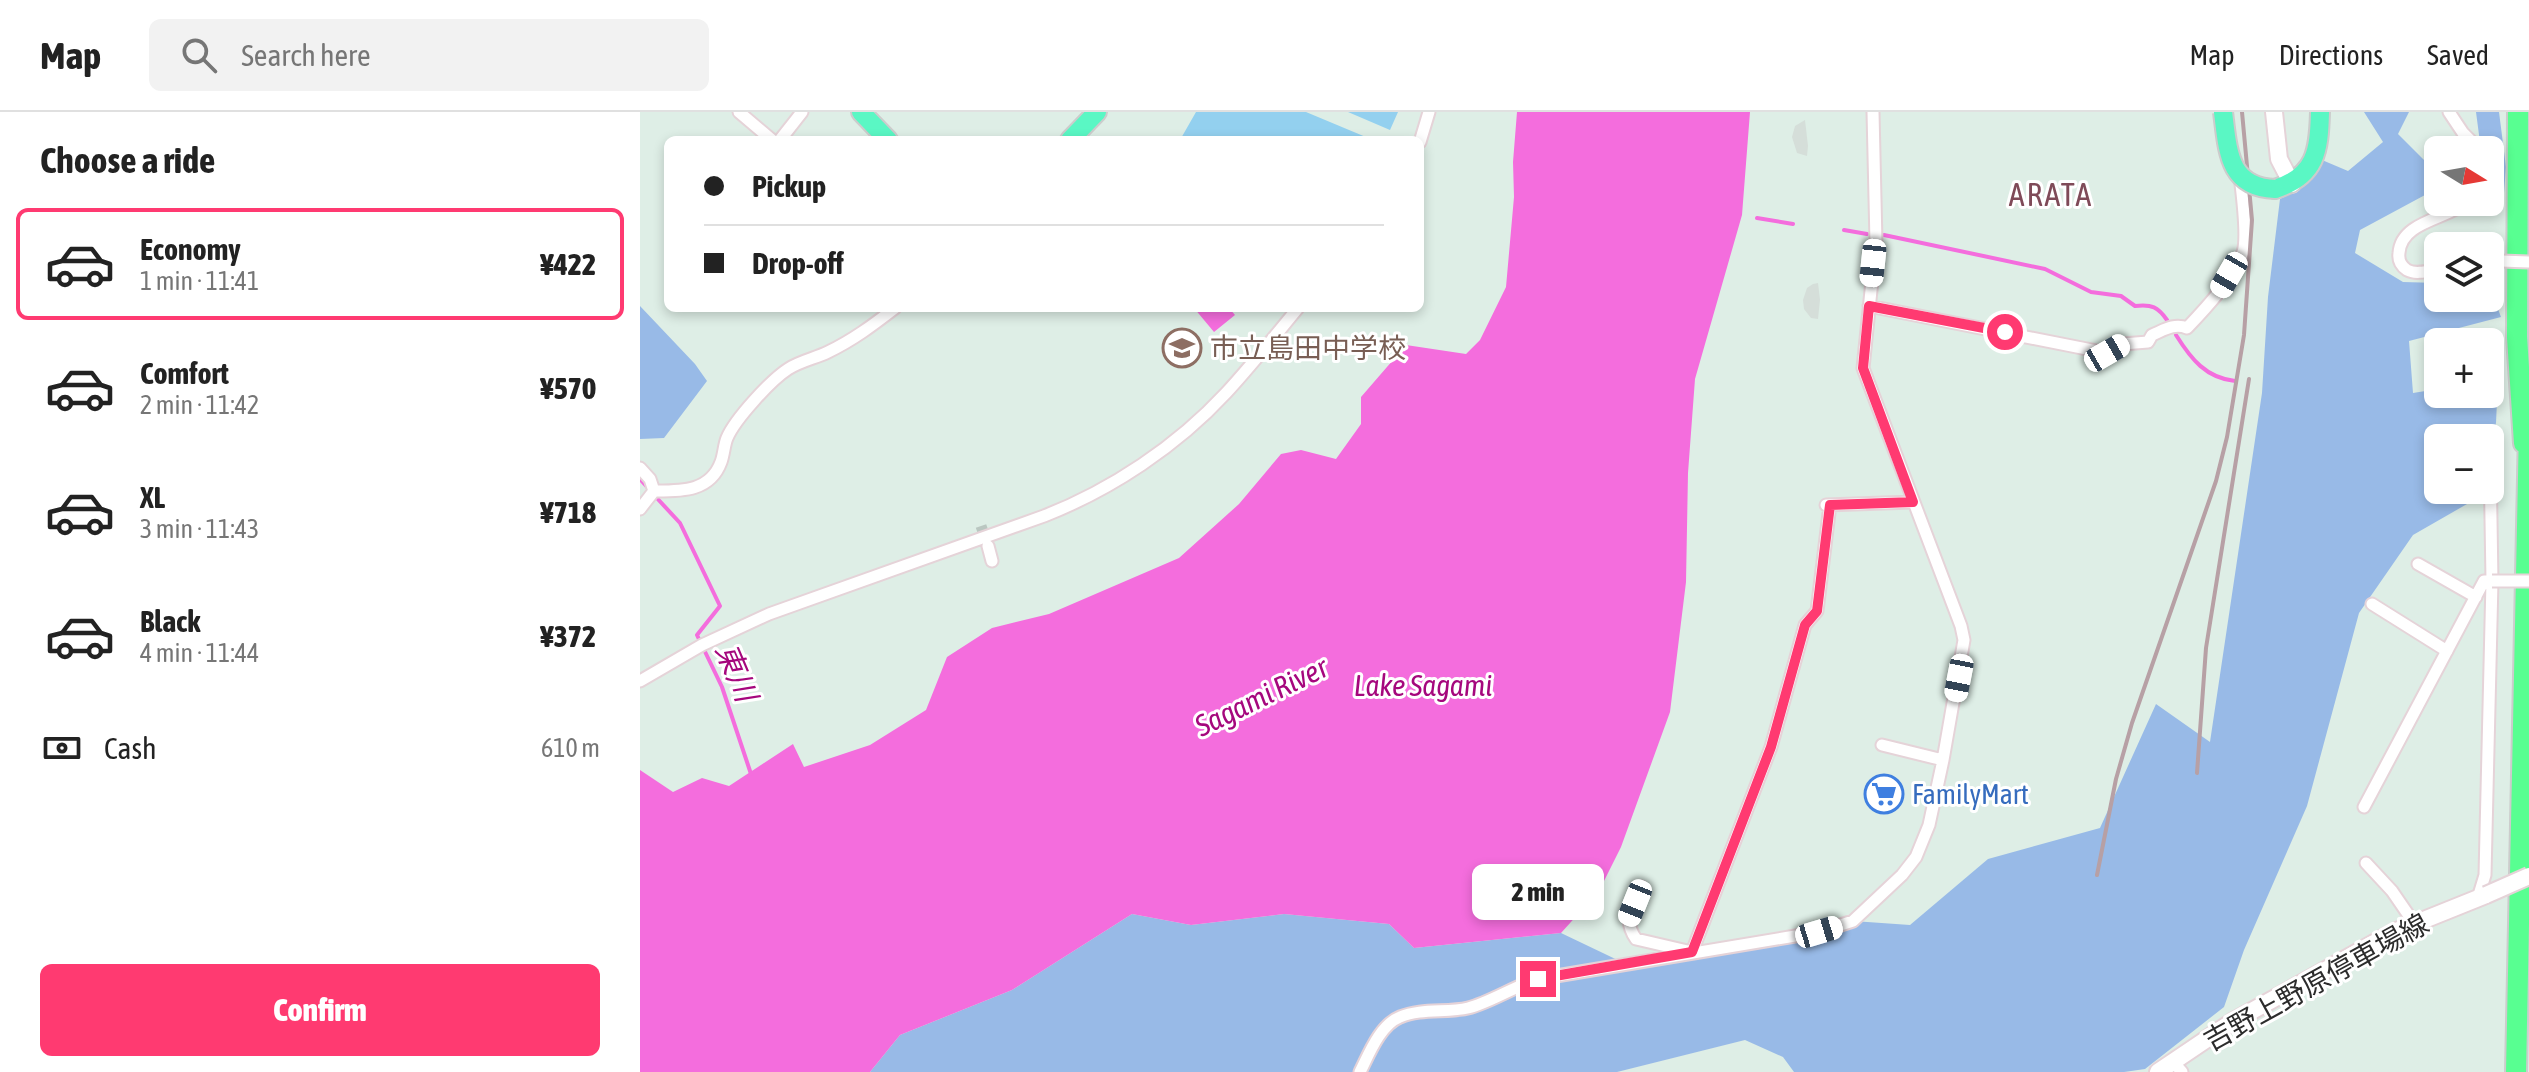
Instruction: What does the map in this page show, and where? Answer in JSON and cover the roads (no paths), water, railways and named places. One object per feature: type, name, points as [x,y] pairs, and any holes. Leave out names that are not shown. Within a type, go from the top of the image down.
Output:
[{"type":"highway","points":[[2518,112],[2517,337],[2527,491]]},
{"type":"highway","points":[[2516,1072],[2529,428]]},
{"type":"main road","points":[[861,112],[884,136]]},
{"type":"main road","points":[[1074,136],[1097,112]]},
{"type":"main road","points":[[2223,112],[2233,164],[2241,179],[2253,186],[2284,187],[2309,169],[2315,158],[2320,112]]},
{"type":"main road","points":[[2274,112],[2284,187]]},
{"type":"main road","name":"吉野上野原停車場線","points":[[2158,1072],[2178,1067],[2232,1022],[2394,932],[2529,876]]},
{"type":"street","points":[[739,112],[767,136]]},
{"type":"street","points":[[783,136],[802,112]]},
{"type":"street","points":[[1422,136],[1429,112]]},
{"type":"street","points":[[1360,1072],[1378,1040],[1399,1017],[1470,1007],[1538,979],[1819,932],[1853,921],[1902,875],[1916,857],[1929,825],[1964,640],[1863,368],[1876,242],[1873,112]]},
{"type":"street","points":[[1869,306],[2107,353],[2123,344],[2148,342],[2152,335],[2178,325],[2187,328],[2215,299],[2244,250],[2243,202],[2232,112]]},
{"type":"street","points":[[2449,112],[2466,136]]},
{"type":"street","points":[[2424,271],[2405,269],[2399,261],[2399,250],[2404,238],[2414,229],[2443,216]]},
{"type":"street","points":[[2504,261],[2529,262]]},
{"type":"street","points":[[654,491],[687,491],[704,485],[721,463],[727,437],[742,414],[773,382],[788,369],[858,337],[890,312]]},
{"type":"street","points":[[640,681],[702,645],[769,614],[1055,512],[1111,484],[1152,457],[1224,395],[1295,312]]},
{"type":"street","points":[[640,468],[650,479],[654,491]]},
{"type":"street","points":[[640,509],[654,491]]},
{"type":"street","points":[[1692,952],[1771,747],[1805,625],[1817,611],[1827,505],[1913,502]]},
{"type":"street","points":[[2482,897],[2492,581],[2491,504]]},
{"type":"street","points":[[988,546],[992,561]]},
{"type":"street","points":[[2418,564],[2476,597]]},
{"type":"street","points":[[2364,807],[2484,581],[2529,581]]},
{"type":"street","points":[[2372,604],[2447,651]]},
{"type":"street","points":[[1882,745],[1943,760]]},
{"type":"street","points":[[2366,863],[2392,891],[2414,923]]},
{"type":"street","points":[[1641,887],[1628,920],[1636,939],[1692,952]]},
{"type":"water","name":"Lake Sagami","points":[[1517,112],[1750,112],[1742,215],[1695,379],[1688,473],[1686,582],[1670,712],[1621,847],[1599,891],[1561,933],[1414,948],[1389,924],[1284,914],[1191,925],[1132,914],[1012,990],[900,1035],[870,1072],[640,1072],[640,770],[673,792],[702,778],[729,786],[793,744],[804,767],[870,745],[926,710],[947,657],[992,628],[1049,614],[1179,558],[1239,504],[1281,454],[1301,450],[1336,459],[1361,424],[1361,397],[1406,345],[1466,354],[1480,340],[1506,287]]},
{"type":"water","points":[[1197,312],[1232,312],[1235,315],[1214,332]]},
{"type":"waterway","points":[[1757,218],[1793,224]]},
{"type":"waterway","points":[[1844,230],[1867,234]]},
{"type":"waterway","points":[[1884,235],[2045,269],[2091,292],[2121,296],[2135,306],[2154,307],[2167,320]]},
{"type":"waterway","points":[[2176,335],[2200,366],[2216,376],[2235,381]]},
{"type":"waterway","name":"東川","points":[[640,479],[649,489]]},
{"type":"waterway","name":"東川","points":[[655,496],[680,523],[720,606],[697,635],[722,687],[751,774]]},
{"type":"tunnel","points":[[981,526],[988,546]]},
{"type":"railway","points":[[2097,875],[2116,779],[2132,723],[2216,481],[2227,437],[2244,335],[2252,220],[2242,112]]},
{"type":"railway","points":[[2197,773],[2206,648],[2249,379]]},
{"type":"place","name":"市立島田中学校","points":[[1182,348]]},
{"type":"place","name":"FamilyMart","points":[[1884,794]]},
{"type":"district","name":"ARATA","points":[[2051,194]]},
{"type":"water label","name":"Sagami River","points":[[1261,696]]}]
